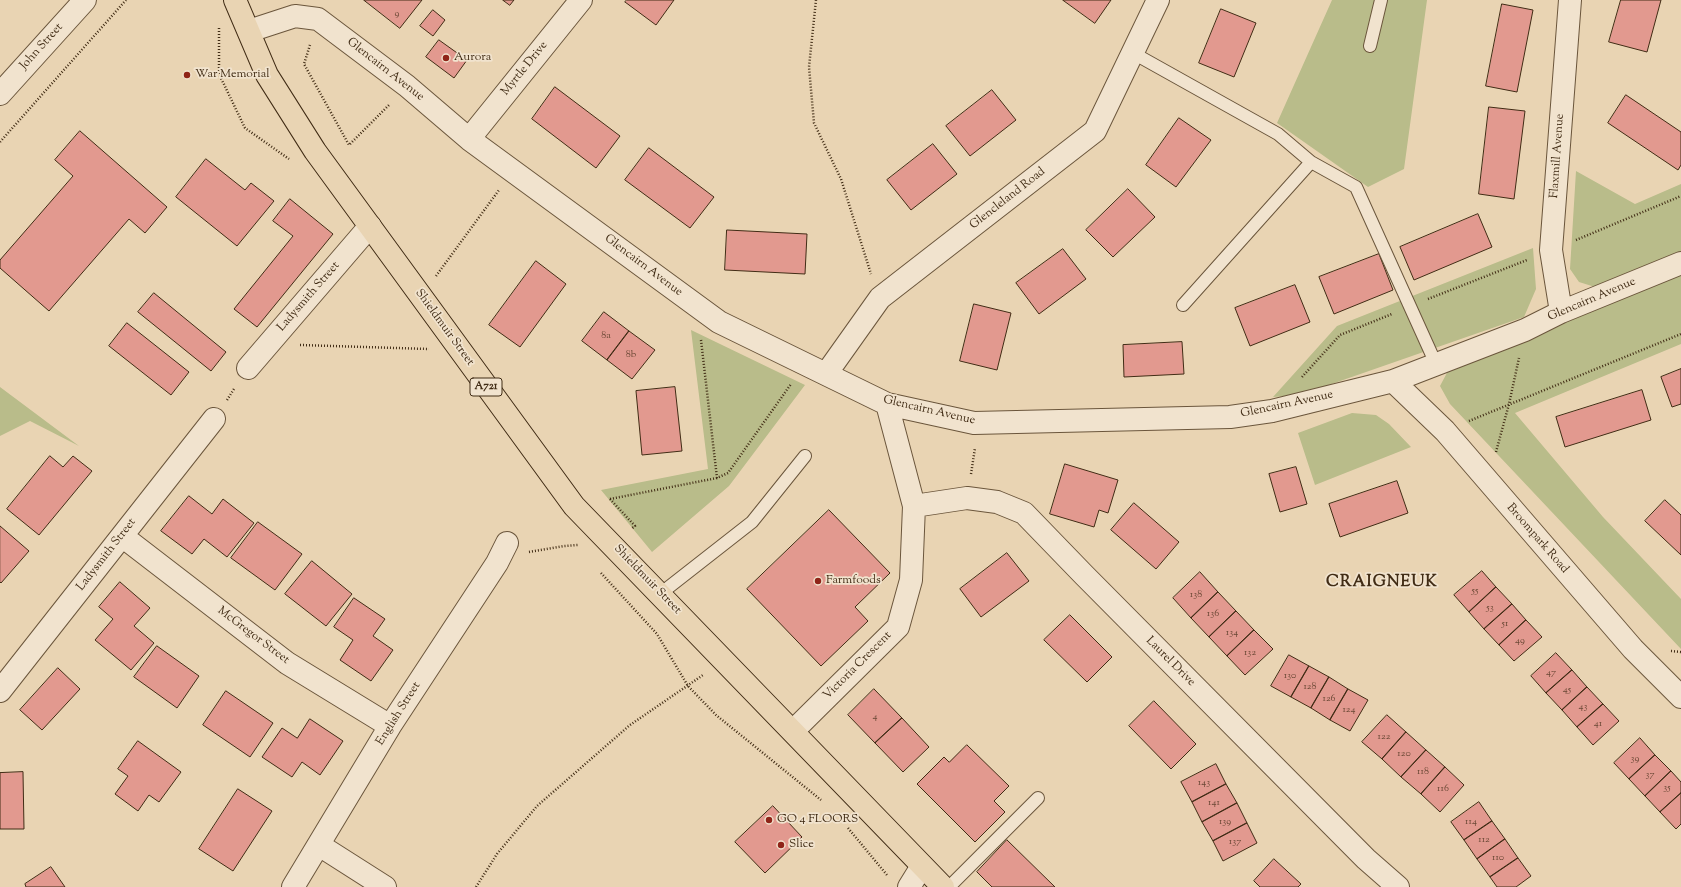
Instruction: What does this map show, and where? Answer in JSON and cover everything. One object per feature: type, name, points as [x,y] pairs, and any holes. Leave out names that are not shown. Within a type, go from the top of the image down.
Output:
[{"type":"main road","name":"Shieldmuir Street","points":[[235,0],[267,75],[315,151],[574,506],[793,731]]},
{"type":"main road","name":"A721","points":[[793,731],[943,887]]},
{"type":"street","name":"John Street","points":[[0,94],[85,0]]},
{"type":"street","name":"Myrtle Drive","points":[[469,139],[580,0]]},
{"type":"street","name":"Glencleland Road","points":[[826,374],[880,298],[1095,131],[1158,0]]},
{"type":"street","name":"Flaxmill Avenue","points":[[1561,312],[1551,250],[1570,0]]},
{"type":"street","name":"Glencairn Avenue","points":[[249,31],[295,16],[318,19],[407,86],[469,139],[719,322],[887,404],[974,423],[1230,417],[1272,411],[1393,381],[1525,330],[1561,312],[1681,263]]},
{"type":"street","name":"Ladysmith Street","points":[[248,368],[370,226]]},
{"type":"street","name":"Broompark Road","points":[[1393,381],[1445,431],[1633,649],[1681,696]]},
{"type":"street","name":"Victoria Crescent","points":[[793,731],[898,627],[911,580],[914,506],[887,404]]},
{"type":"street","name":"Ladysmith Street","points":[[0,691],[214,419]]},
{"type":"street","name":"Laurel Drive","points":[[914,506],[967,498],[996,502],[1024,513],[1360,854],[1398,887]]},
{"type":"street","name":"McGregor Street","points":[[122,536],[288,663],[390,726]]},
{"type":"street","name":"English Street","points":[[292,887],[319,845],[390,726],[497,562],[507,543]]},
{"type":"street","points":[[319,845],[385,887]]},
{"type":"street","points":[[909,887],[922,866]]},
{"type":"lane","points":[[1370,46],[1381,0]]},
{"type":"lane","points":[[1133,53],[1278,134],[1311,162],[1356,187],[1436,364]]},
{"type":"lane","points":[[1183,305],[1311,162]]},
{"type":"lane","points":[[660,594],[752,522],[805,456]]},
{"type":"lane","points":[[949,887],[1038,798]]},
{"type":"path","points":[[0,142],[126,0]]},
{"type":"path","points":[[816,0],[809,67],[814,123],[841,179],[870,273],[880,298]]},
{"type":"path","points":[[318,19],[304,64],[349,145],[407,86]]},
{"type":"path","points":[[421,297],[513,170]]},
{"type":"path","points":[[1298,381],[1340,335],[1681,196]]},
{"type":"path","points":[[698,307],[699,330],[717,478]]},
{"type":"path","points":[[1486,479],[1495,455],[1509,404],[1525,330]]},
{"type":"path","points":[[1445,431],[1681,334]]},
{"type":"path","points":[[270,343],[459,350]]},
{"type":"path","points":[[610,499],[717,478],[728,473],[805,364]]},
{"type":"path","points":[[214,419],[248,368]]},
{"type":"path","points":[[967,498],[975,446],[974,423]]},
{"type":"path","points":[[476,887],[497,854],[537,806],[630,725],[724,661]]},
{"type":"green space","points":[[1332,0],[1427,0],[1404,169],[1368,187],[1277,123]]},
{"type":"green space","points":[[1576,171],[1635,204],[1681,184],[1681,253],[1595,287],[1579,282],[1570,269]]},
{"type":"green space","points":[[1533,248],[1536,289],[1524,317],[1300,395],[1273,397],[1337,326]]},
{"type":"green space","points":[[1681,275],[1681,344],[1515,413],[1603,517],[1681,599],[1681,649],[1450,404],[1440,386],[1449,369]]},
{"type":"green space","points":[[691,330],[805,385],[729,486],[652,552],[601,490],[708,469]]},
{"type":"green space","points":[[0,387],[79,446],[30,421],[0,436]]},
{"type":"green space","points":[[1352,413],[1376,415],[1389,424],[1411,447],[1315,485],[1298,433]]},
{"type":"building","points":[[364,0],[422,0],[400,28]]},
{"type":"building","points":[[503,0],[514,0],[510,5]]},
{"type":"building","points":[[627,0],[674,0],[656,25],[625,2]]},
{"type":"building","points":[[1063,0],[1111,0],[1095,23]]},
{"type":"building","points":[[1621,0],[1661,0],[1647,52],[1609,42]]},
{"type":"building","points":[[1502,4],[1533,10],[1517,92],[1486,86]]},
{"type":"building","points":[[1221,9],[1256,23],[1234,77],[1199,63]]},
{"type":"building","points":[[433,10],[445,20],[433,36],[420,26]]},
{"type":"building","name":"Aurora","points":[[439,40],[467,60],[454,78],[426,57]]},
{"type":"building","points":[[555,87],[620,136],[596,168],[532,119]]},
{"type":"building","points":[[992,90],[1016,120],[970,156],[946,126]]},
{"type":"building","points":[[1626,95],[1681,132],[1681,165],[1678,170],[1608,123]]},
{"type":"building","points":[[1489,107],[1525,111],[1514,199],[1479,194]]},
{"type":"building","points":[[1179,118],[1211,140],[1176,187],[1146,165]]},
{"type":"building","points":[[80,131],[167,207],[145,233],[129,219],[49,311],[0,268],[0,260],[73,176],[55,160]]},
{"type":"building","points":[[933,144],[957,174],[911,210],[887,180]]},
{"type":"building","points":[[649,148],[714,197],[690,228],[625,180]]},
{"type":"building","points":[[206,159],[245,190],[251,183],[274,201],[237,246],[176,197]]},
{"type":"building","points":[[1128,189],[1155,217],[1113,257],[1086,230]]},
{"type":"building","points":[[290,199],[333,234],[257,327],[234,309],[293,236],[273,221]]},
{"type":"building","points":[[1478,214],[1492,247],[1414,280],[1400,247]]},
{"type":"building","points":[[727,230],[807,234],[805,274],[725,270]]},
{"type":"building","points":[[1063,249],[1086,279],[1039,314],[1016,283]]},
{"type":"building","points":[[1379,254],[1393,290],[1334,314],[1319,277]]},
{"type":"building","points":[[536,261],[566,284],[520,347],[489,325]]},
{"type":"building","points":[[1295,285],[1310,322],[1250,346],[1235,308]]},
{"type":"building","points":[[154,293],[226,352],[211,371],[138,312]]},
{"type":"building","points":[[974,304],[1011,313],[997,370],[960,361]]},
{"type":"building","points":[[604,312],[629,331],[607,360],[582,341]]},
{"type":"building","points":[[127,323],[189,372],[171,395],[109,346]]},
{"type":"building","points":[[629,331],[655,350],[632,379],[607,360]]},
{"type":"building","points":[[1182,342],[1184,374],[1124,377],[1123,345]]},
{"type":"building","points":[[1681,369],[1681,404],[1672,407],[1661,377]]},
{"type":"building","points":[[675,387],[682,451],[642,455],[636,391]]},
{"type":"building","points":[[1642,390],[1651,420],[1565,447],[1556,417]]},
{"type":"building","points":[[50,456],[63,467],[73,456],[92,471],[39,535],[7,509]]},
{"type":"building","points":[[1065,464],[1118,480],[1108,513],[1099,510],[1094,527],[1050,514]]},
{"type":"building","points":[[1296,467],[1307,504],[1280,512],[1269,474]]},
{"type":"building","points":[[1397,481],[1408,513],[1340,537],[1329,504]]},
{"type":"building","points":[[189,496],[212,514],[223,499],[254,523],[227,557],[204,539],[192,554],[161,531]]},
{"type":"building","points":[[1665,500],[1681,515],[1681,555],[1645,521]]},
{"type":"building","points":[[1134,503],[1179,542],[1156,569],[1111,530]]},
{"type":"building","name":"Farmfoods","points":[[829,510],[890,573],[855,607],[868,621],[821,666],[747,589]]},
{"type":"building","points":[[258,522],[302,554],[275,590],[231,558]]},
{"type":"building","points":[[0,526],[29,551],[1,583],[0,582]]},
{"type":"building","points":[[1007,553],[1029,581],[981,617],[960,589]]},
{"type":"building","points":[[312,561],[352,594],[326,626],[285,594]]},
{"type":"building","points":[[1482,571],[1496,587],[1469,612],[1454,595]]},
{"type":"building","points":[[1200,572],[1218,592],[1191,618],[1173,598]]},
{"type":"building","points":[[120,582],[150,608],[134,626],[154,643],[131,670],[95,640],[113,619],[99,607]]},
{"type":"building","points":[[1496,587],[1512,604],[1484,629],[1469,612]]},
{"type":"building","points":[[1218,592],[1236,611],[1209,637],[1191,618]]},
{"type":"building","points":[[354,598],[385,619],[373,636],[393,650],[371,681],[340,660],[353,640],[334,627]]},
{"type":"building","points":[[1512,604],[1526,620],[1499,645],[1484,629]]},
{"type":"building","points":[[1236,611],[1254,630],[1227,656],[1209,637]]},
{"type":"building","points":[[1070,615],[1112,657],[1087,682],[1044,640]]},
{"type":"building","points":[[1526,620],[1542,637],[1514,661],[1499,645]]},
{"type":"building","points":[[1254,630],[1273,649],[1245,675],[1227,656]]},
{"type":"building","points":[[157,646],[199,676],[177,708],[134,677]]},
{"type":"building","points":[[1556,653],[1572,670],[1546,693],[1531,676]]},
{"type":"building","points":[[1289,655],[1309,666],[1291,697],[1271,686]]},
{"type":"building","points":[[1309,666],[1329,677],[1311,708],[1291,697]]},
{"type":"building","points":[[58,668],[80,689],[42,730],[20,710]]},
{"type":"building","points":[[1572,670],[1587,687],[1562,710],[1546,693]]},
{"type":"building","points":[[1329,677],[1348,689],[1330,720],[1311,708]]},
{"type":"building","points":[[1587,687],[1603,704],[1577,727],[1562,710]]},
{"type":"building","points":[[874,689],[902,718],[875,743],[848,715]]},
{"type":"building","points":[[1348,689],[1368,700],[1350,731],[1330,720]]},
{"type":"building","points":[[226,691],[273,723],[250,757],[203,725]]},
{"type":"building","points":[[1154,701],[1196,744],[1171,769],[1129,726]]},
{"type":"building","points":[[1603,704],[1619,721],[1593,745],[1577,727]]},
{"type":"building","points":[[1387,715],[1406,732],[1382,759],[1362,742]]},
{"type":"building","points":[[902,718],[929,747],[903,772],[875,743]]},
{"type":"building","points":[[310,719],[343,741],[320,775],[302,762],[292,777],[262,757],[282,728],[297,738]]},
{"type":"building","points":[[1406,732],[1426,750],[1401,777],[1382,759]]},
{"type":"building","points":[[1640,738],[1655,755],[1629,779],[1614,763]]},
{"type":"building","points":[[138,741],[181,772],[159,802],[149,795],[138,811],[115,794],[128,776],[118,769]]},
{"type":"building","points":[[967,745],[1009,786],[994,801],[1005,812],[975,842],[917,784],[944,757],[949,762]]},
{"type":"building","points":[[1426,750],[1445,767],[1421,794],[1401,777]]},
{"type":"building","points":[[1655,755],[1671,771],[1645,796],[1629,779]]},
{"type":"building","points":[[1216,764],[1226,784],[1192,802],[1181,782]]},
{"type":"building","points":[[1445,767],[1464,785],[1440,812],[1421,794]]},
{"type":"building","points":[[1671,771],[1681,782],[1681,793],[1660,812],[1645,796]]},
{"type":"building","points":[[23,772],[24,829],[0,829],[0,773]]},
{"type":"building","points":[[1226,784],[1237,803],[1202,822],[1192,802]]},
{"type":"building","points":[[238,789],[272,811],[233,871],[199,849]]},
{"type":"building","points":[[1681,793],[1681,824],[1676,829],[1660,812]]},
{"type":"building","points":[[1479,802],[1492,821],[1464,840],[1451,822]]},
{"type":"building","points":[[1237,803],[1247,823],[1213,841],[1202,822]]},
{"type":"building","points":[[773,806],[802,837],[765,873],[735,842]]},
{"type":"building","points":[[1492,821],[1505,839],[1477,859],[1464,840]]},
{"type":"building","points":[[1247,823],[1257,843],[1223,861],[1213,841]]},
{"type":"building","points":[[1505,839],[1518,858],[1490,877],[1477,859]]},
{"type":"building","points":[[1007,840],[1055,887],[992,887],[977,872]]},
{"type":"building","points":[[1518,858],[1531,876],[1516,887],[1497,887],[1490,877]]},
{"type":"building","points":[[1274,859],[1301,884],[1298,887],[1260,887],[1254,881]]},
{"type":"building","points":[[51,867],[65,887],[26,887],[25,884]]},
{"type":"place","name":"Aurora","points":[[446,58]]},
{"type":"place","name":"War Memorial","points":[[187,75]]},
{"type":"place","name":"Farmfoods","points":[[818,581]]},
{"type":"place","name":"GO 4 FLOORS","points":[[769,820]]},
{"type":"place","name":"Slice","points":[[781,845]]},
{"type":"district","name":"CRAIGNEUK","points":[[1382,583]]}]
